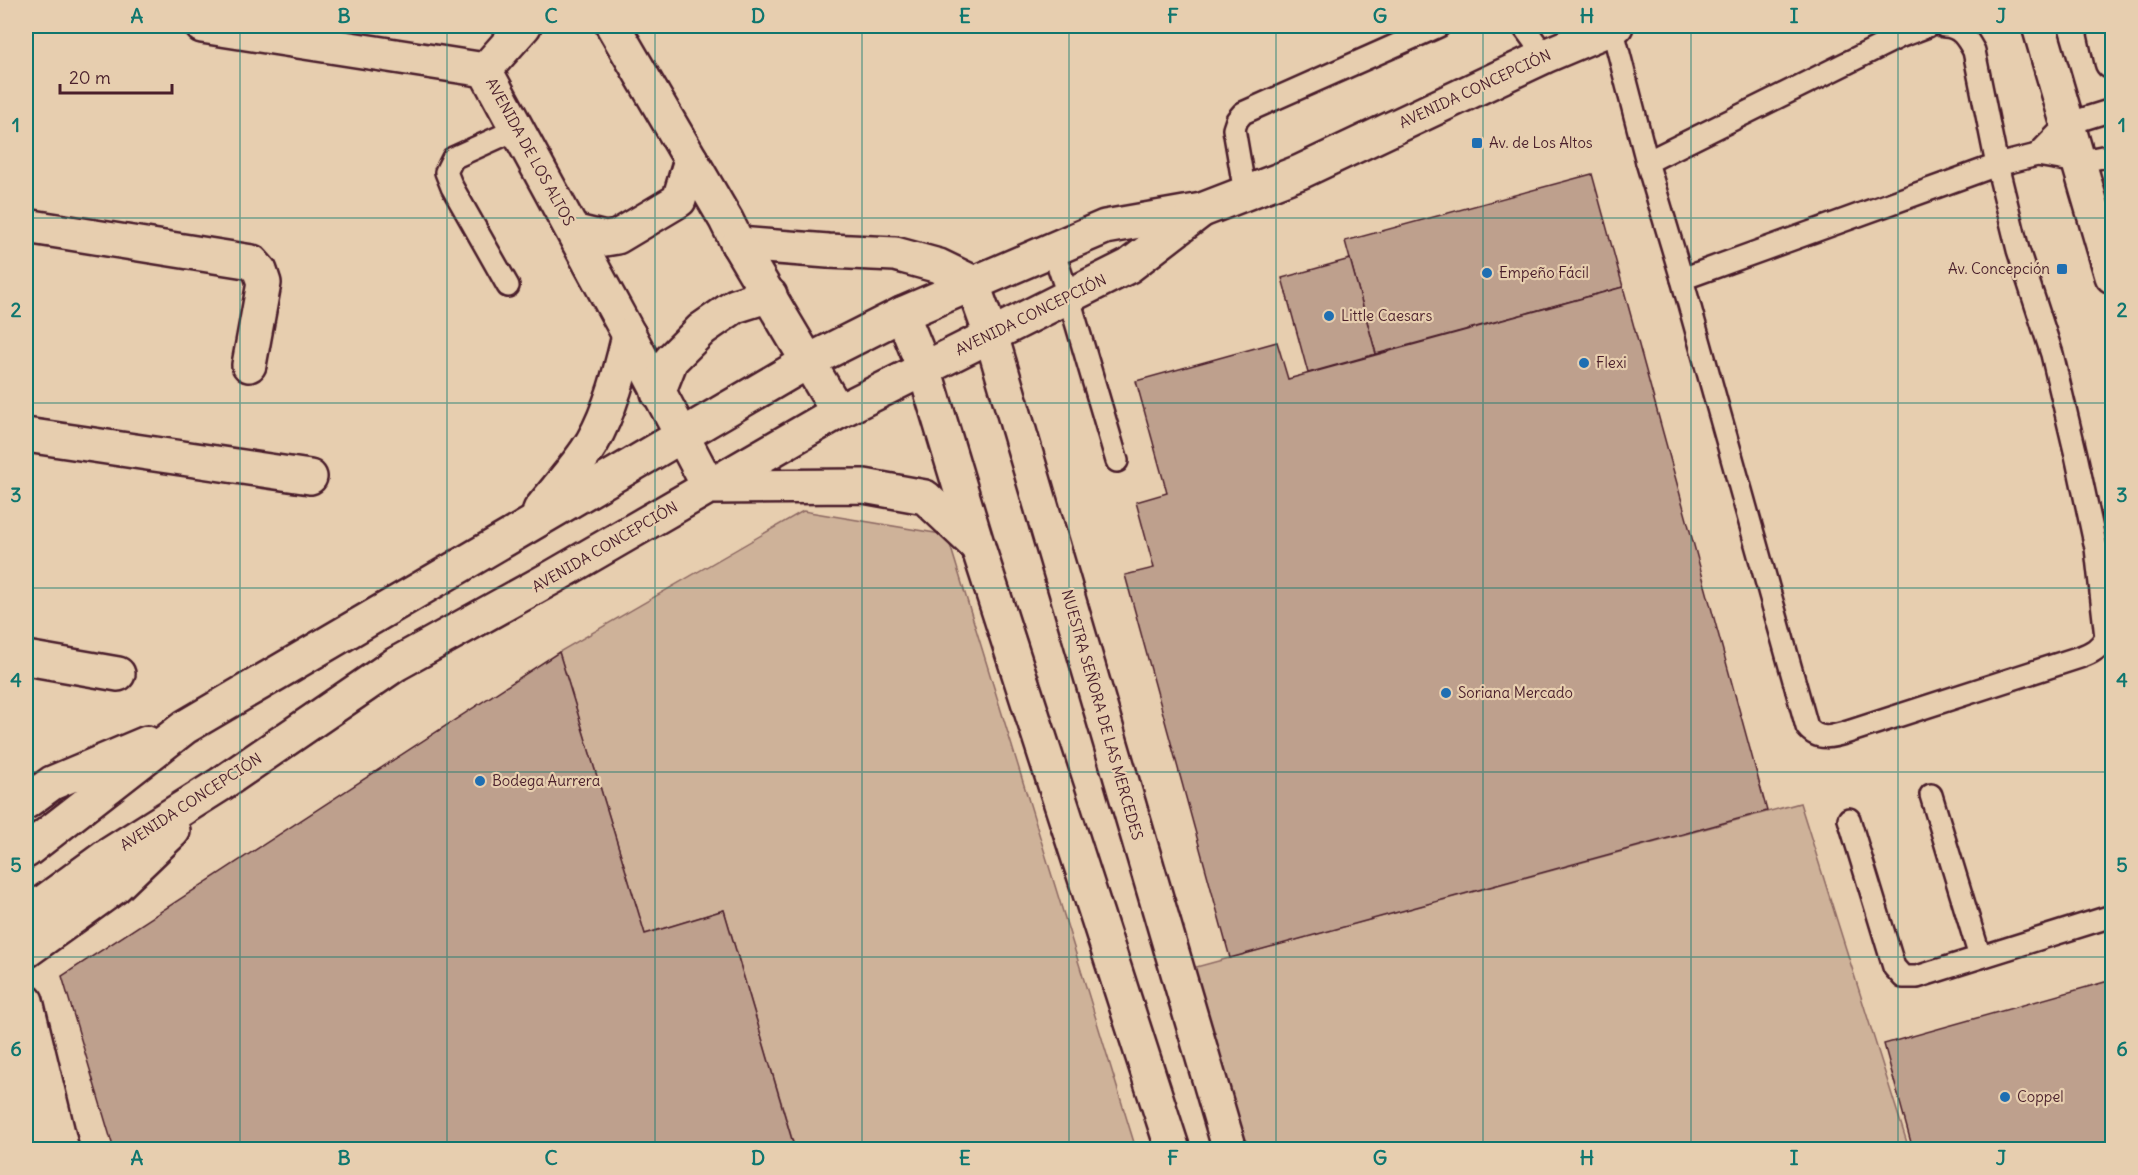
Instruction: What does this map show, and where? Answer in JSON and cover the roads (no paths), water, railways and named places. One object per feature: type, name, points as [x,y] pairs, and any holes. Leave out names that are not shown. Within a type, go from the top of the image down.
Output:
[{"type":"main road","name":"AVENIDA DE LOS ALTOS","points":[[202,26],[486,70],[630,335],[658,393],[709,487]]},
{"type":"main road","points":[[486,70],[524,26]]},
{"type":"main road","points":[[613,26],[838,412]]},
{"type":"main road","name":"AVENIDA CONCEPCIÓN","points":[[26,851],[184,727],[809,361],[972,282],[1105,227],[1202,210],[1300,172],[1545,56],[1614,26]]},
{"type":"main road","points":[[2039,26],[2112,276]]},
{"type":"main road","points":[[2104,26],[2112,62]]},
{"type":"main road","points":[[573,231],[605,239],[617,237],[679,200],[691,160]]},
{"type":"main road","name":"AVENIDA CONCEPCIÓN","points":[[26,915],[104,858],[221,784],[396,664],[553,577],[838,412],[1129,266],[1202,210]]},
{"type":"main road","points":[[26,226],[252,262],[260,271],[264,283],[249,365]]},
{"type":"main road","points":[[738,244],[895,254],[939,266],[972,282]]},
{"type":"main road","name":"NUESTRA SEÑORA DE LAS MERCEDES","points":[[972,282],[991,334],[1230,1149]]},
{"type":"main road","points":[[658,393],[670,360],[702,329],[735,306],[770,295]]},
{"type":"main road","points":[[902,314],[924,368],[978,547],[1173,1149]]},
{"type":"main road","points":[[529,524],[587,450],[622,366],[630,335]]},
{"type":"main road","points":[[26,435],[310,477]]},
{"type":"main road","points":[[709,487],[864,486],[925,497],[978,547]]},
{"type":"main road","points":[[26,658],[118,674]]},
{"type":"main road","points":[[26,802],[52,783],[184,727]]},
{"type":"main road","points":[[26,951],[115,887],[221,784]]},
{"type":"main road","points":[[26,1002],[62,1149]]},
{"type":"main road","points":[[26,1144],[40,1127],[49,1099]]},
{"type":"lane","points":[[1245,194],[1234,129],[1243,113],[1439,26]]},
{"type":"lane","points":[[1523,26],[1545,56]]},
{"type":"lane","points":[[1614,26],[1647,162],[1807,727],[1812,734],[1822,738],[2080,657],[2096,649],[2106,637],[2096,548],[2052,354],[2018,250],[1997,165],[1974,51],[1965,34],[1951,26],[1944,26]]},
{"type":"lane","points":[[1647,162],[1889,42],[1928,26]]},
{"type":"lane","points":[[2037,155],[2067,124],[2112,110]]},
{"type":"lane","points":[[507,286],[446,172],[453,158],[517,129]]},
{"type":"lane","points":[[1682,279],[1997,165],[2037,155],[2078,162],[2112,155]]},
{"type":"lane","points":[[1053,250],[1117,461]]},
{"type":"lane","points":[[1931,795],[1980,957]]},
{"type":"lane","points":[[1849,819],[1894,968],[1903,977],[1917,977],[2112,916]]},
{"type":"place","name":"Av. de Los Altos","points":[[1477,143]]},
{"type":"place","name":"Av. Concepción","points":[[2062,269]]},
{"type":"place","name":"Empeño Fácil","points":[[1487,273]]},
{"type":"place","name":"Little Caesars","points":[[1329,316]]},
{"type":"place","name":"Flexi","points":[[1584,363]]},
{"type":"place","name":"Soriana Mercado","points":[[1446,693]]},
{"type":"place","name":"Bodega Aurrera","points":[[480,781]]},
{"type":"place","name":"Coppel","points":[[2005,1097]]}]
